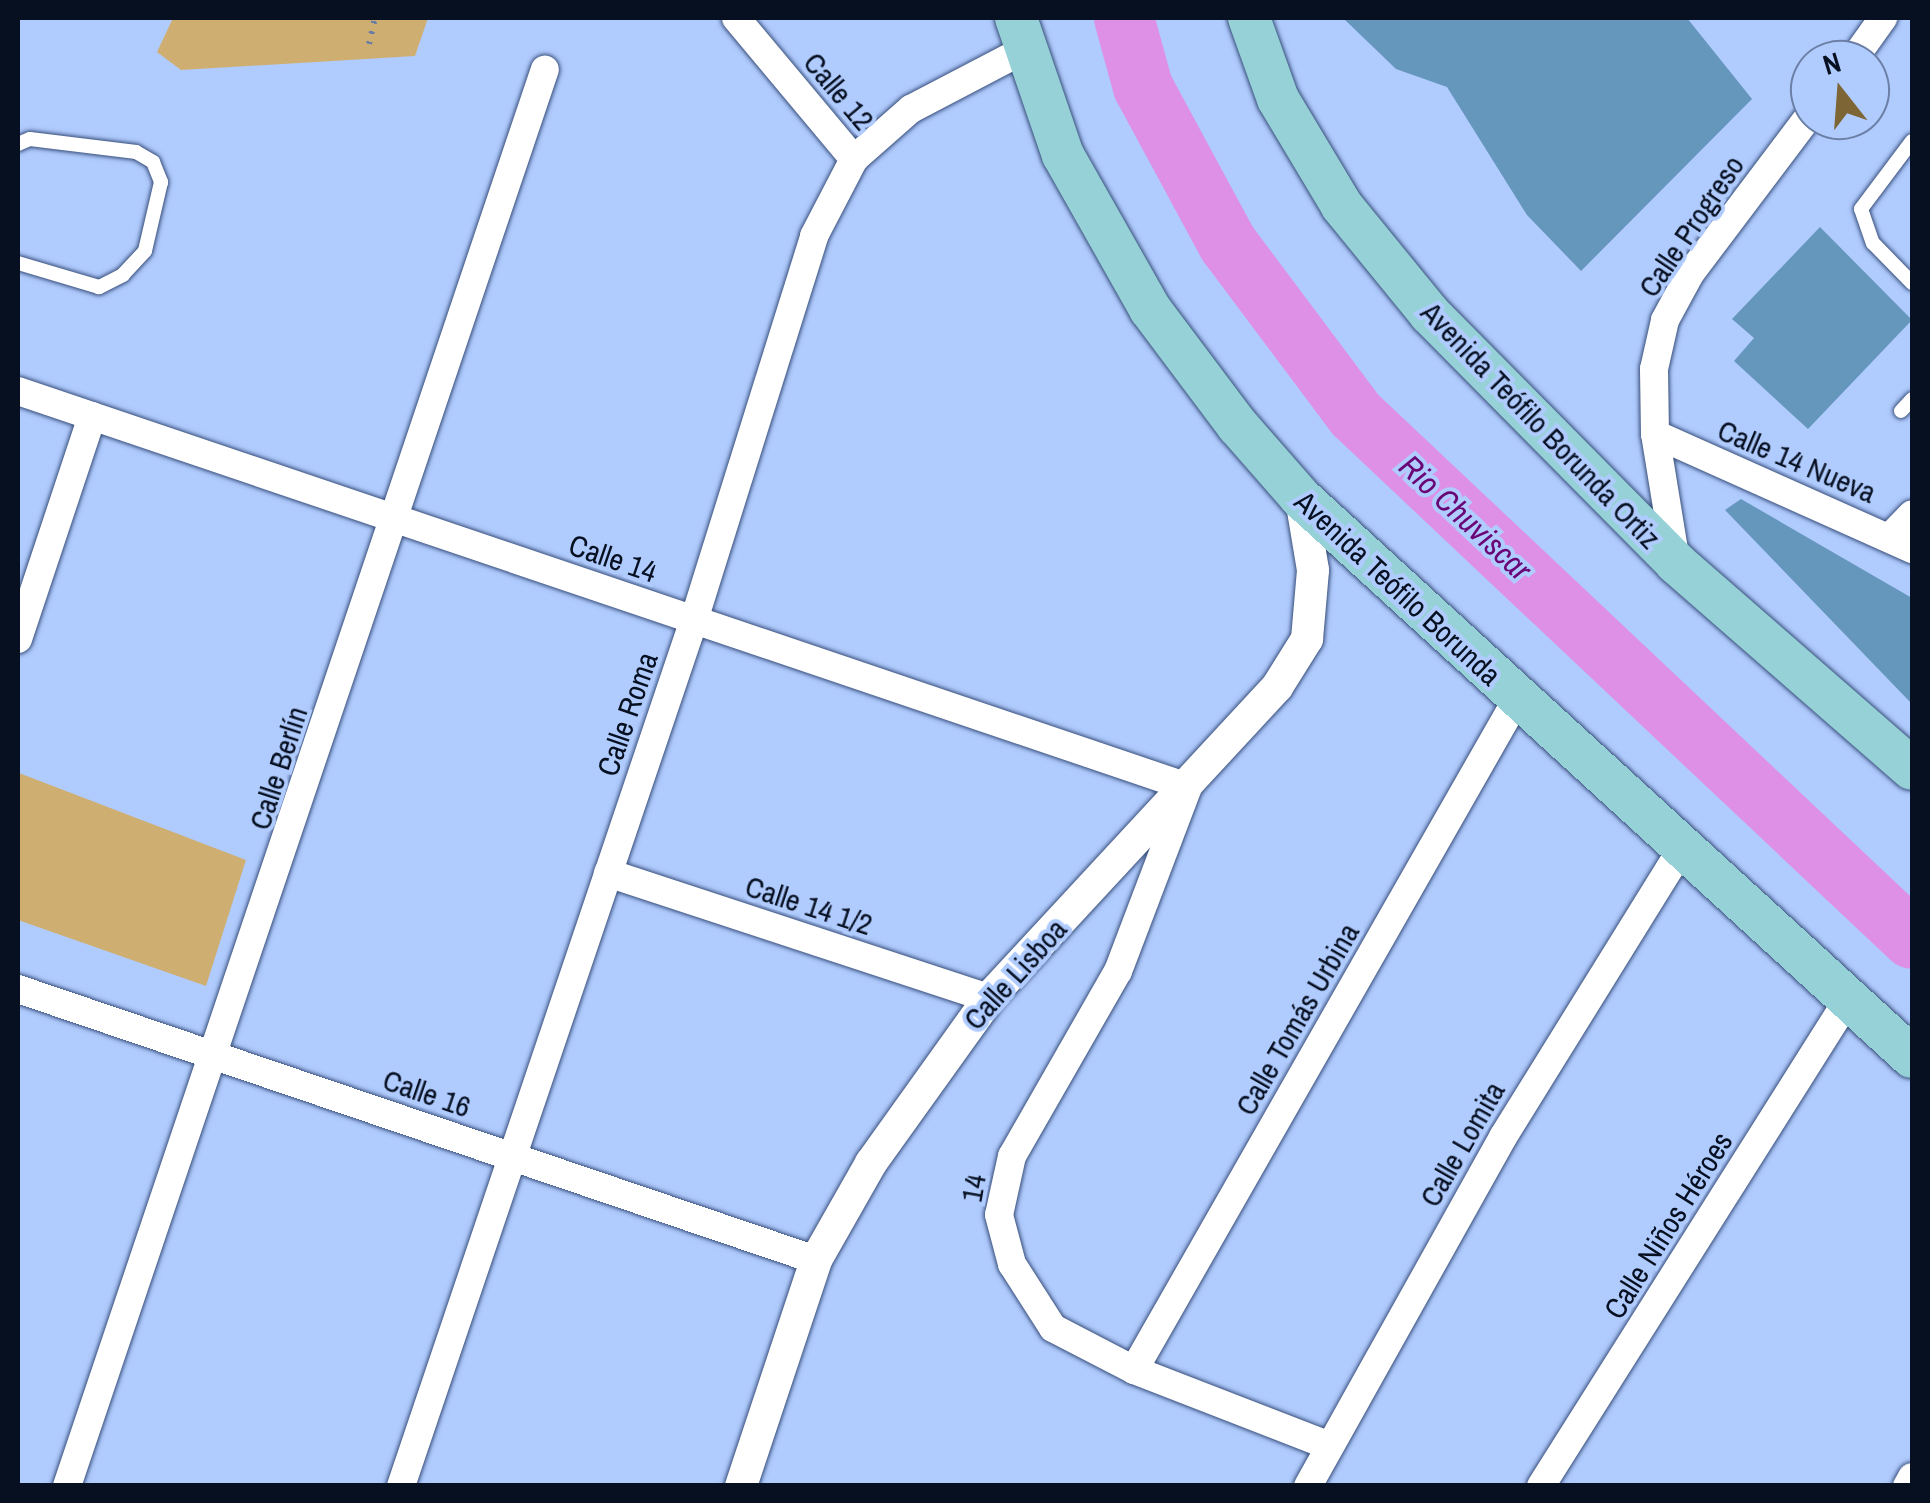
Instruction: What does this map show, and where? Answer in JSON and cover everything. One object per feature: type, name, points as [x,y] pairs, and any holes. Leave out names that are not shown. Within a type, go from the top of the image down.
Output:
[{"type":"main road","name":"Avenida Teófilo Borunda Ortiz","points":[[1250,18],[1278,100],[1342,206],[1430,314],[1676,563],[1912,768]]},
{"type":"main road","name":"Avenida Teófilo Borunda","points":[[1020,34],[1063,155],[1150,308],[1301,498],[1517,699],[1686,843],[1912,1057]]},
{"type":"street","name":"Calle 12","points":[[736,18],[854,159]]},
{"type":"street","points":[[1867,40],[1883,18]]},
{"type":"street","name":"Calle Roma","points":[[401,1486],[694,620],[814,236],[854,159],[910,109],[1020,34]]},
{"type":"street","name":"Calle Berlín","points":[[68,1486],[216,1057],[392,518],[545,70]]},
{"type":"street","name":"Calle Progreso","points":[[1676,563],[1655,434],[1654,369],[1665,320],[1690,274],[1791,140]]},
{"type":"street","name":"Calle 14","points":[[18,391],[1188,787]]},
{"type":"street","points":[[18,639],[92,416]]},
{"type":"street","name":"Calle 14 Nueva","points":[[1655,434],[1902,543]]},
{"type":"street","name":"Calle Lisboa","points":[[741,1486],[816,1260],[870,1163],[989,998],[1277,687],[1306,639],[1312,570],[1301,498]]},
{"type":"street","points":[[1902,543],[1912,514]]},
{"type":"street","name":"Calle Tomás Urbina","points":[[1134,1370],[1517,699]]},
{"type":"street","name":"14","points":[[1188,787],[1118,971],[1012,1156],[999,1215],[1012,1264],[1053,1328],[1134,1370],[1327,1445]]},
{"type":"street","name":"Calle Lomita","points":[[1308,1486],[1327,1445],[1503,1137],[1686,843]]},
{"type":"street","name":"Calle 14 1/2","points":[[608,873],[989,998]]},
{"type":"street","name":"Calle 16","points":[[18,990],[816,1260]]},
{"type":"street","name":"Calle Niños Héroes","points":[[1542,1486],[1849,998]]},
{"type":"street","points":[[1907,1486],[1912,1477]]},
{"type":"lane","points":[[18,144],[30,138],[136,152],[153,162],[161,182],[144,251],[124,276],[99,287],[18,263]]},
{"type":"lane","points":[[1912,141],[1862,209],[1873,243],[1912,282]]},
{"type":"lane","points":[[1901,410],[1912,399]]},
{"type":"path","points":[[369,44],[376,18]]},
{"type":"shaded area","points":[[173,18],[428,18],[415,56],[181,70],[157,52]]},
{"type":"shaded area","points":[[19,773],[246,860],[206,986],[18,920]]},
{"type":"building","points":[[1343,18],[1687,18],[1752,99],[1581,271],[1527,215],[1447,87],[1396,69]]},
{"type":"building","points":[[1820,227],[1912,320],[1808,429],[1734,361],[1754,338],[1732,319]]},
{"type":"building","points":[[1741,499],[1912,598],[1912,704],[1725,510]]},
{"type":"waterway","name":"Rio Chuviscar","points":[[1124,18],[1143,87],[1228,244],[1355,414],[1912,939]]}]
